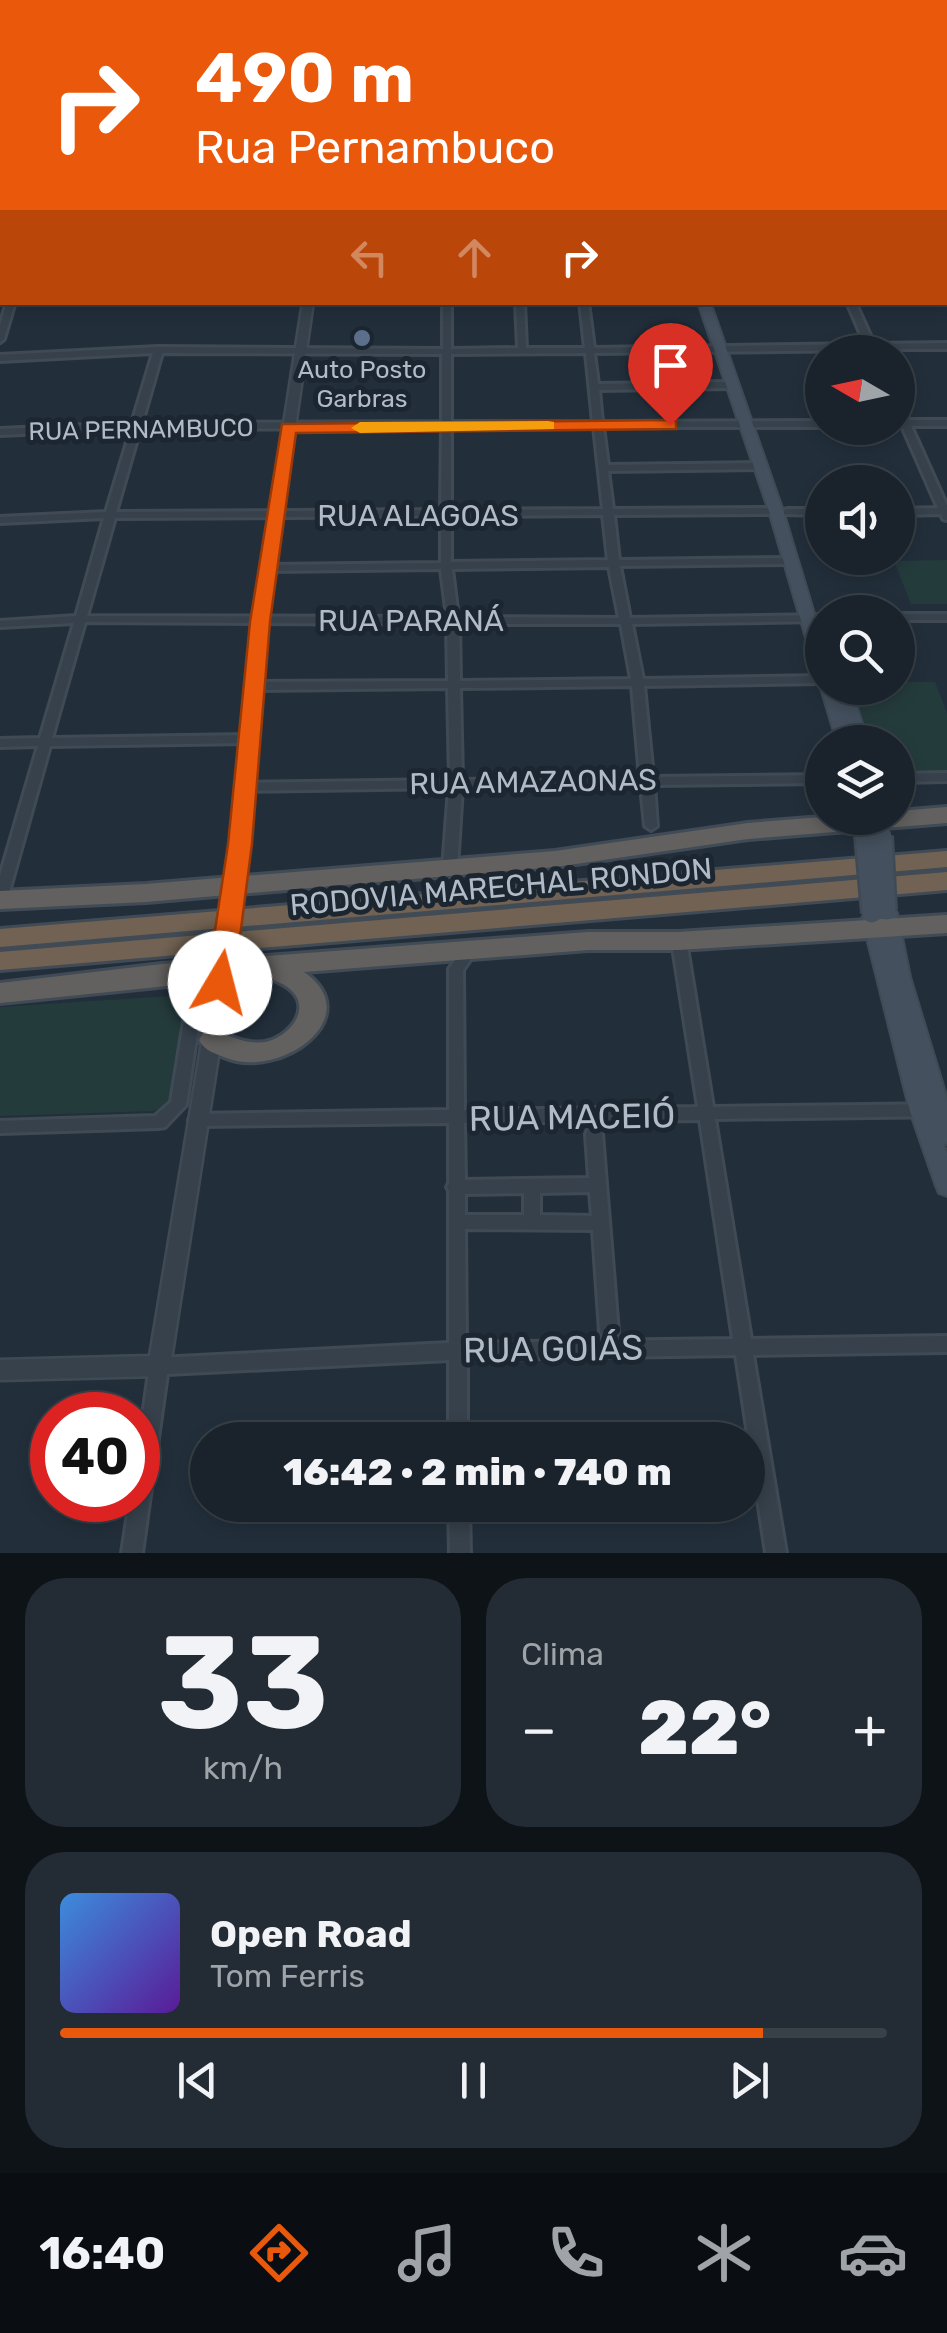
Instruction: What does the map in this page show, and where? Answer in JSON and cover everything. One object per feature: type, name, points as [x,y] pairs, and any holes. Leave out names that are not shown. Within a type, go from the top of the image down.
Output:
[{"type":"highway","points":[[915,819],[947,815]]},
{"type":"highway","points":[[0,900],[146,893],[555,859],[748,831],[805,828]]},
{"type":"highway","name":"RODOVIA MARECHAL RONDON","points":[[0,938],[947,859]]},
{"type":"highway","name":"RODOVIA MARECHAL RONDON","points":[[0,962],[947,881]]},
{"type":"highway","points":[[0,993],[162,974],[588,941],[679,941],[880,920],[947,926]]},
{"type":"highway","points":[[0,970],[146,950]]},
{"type":"highway","points":[[214,1029],[226,1050],[244,1055],[264,1054],[284,1048],[310,1024],[315,1008],[312,994],[302,982],[266,966]]},
{"type":"main road","points":[[705,305],[724,348],[761,466],[782,512],[791,561],[808,595]]},
{"type":"main road","points":[[716,305],[731,385],[811,595]]},
{"type":"main road","points":[[873,835],[880,920],[935,1110],[947,1186]]},
{"type":"main road","points":[[935,1110],[947,1135]]},
{"type":"street","points":[[132,1553],[214,1029],[240,844],[260,622],[308,305]]},
{"type":"street","points":[[447,305],[446,566],[454,621],[456,783],[450,868]]},
{"type":"street","points":[[520,305],[522,351]]},
{"type":"street","points":[[584,305],[614,564],[638,685],[652,826]]},
{"type":"street","points":[[851,305],[865,335]]},
{"type":"street","points":[[0,338],[1,325]]},
{"type":"street","points":[[915,347],[947,346]]},
{"type":"street","points":[[0,358],[158,350],[805,349]]},
{"type":"street","points":[[0,900],[158,350]]},
{"type":"street","points":[[596,387],[731,385]]},
{"type":"street","points":[[915,423],[947,422]]},
{"type":"street","name":"RUA PERNAMBUCO","points":[[0,432],[137,426],[805,424]]},
{"type":"street","points":[[912,445],[946,513],[915,512]]},
{"type":"street","points":[[604,468],[761,466]]},
{"type":"street","name":"RUA ALAGOAS","points":[[0,520],[111,515],[805,512]]},
{"type":"street","points":[[269,568],[791,561]]},
{"type":"street","points":[[915,617],[947,617]]},
{"type":"street","name":"RUA PARANÁ","points":[[0,624],[81,620],[626,622],[805,618]]},
{"type":"street","points":[[253,686],[454,682],[638,685],[805,680]]},
{"type":"street","points":[[0,743],[248,739]]},
{"type":"street","name":"RUA AMAZAONAS","points":[[244,787],[805,778]]},
{"type":"street","points":[[915,778],[947,778]]},
{"type":"street","points":[[679,941],[776,1553]]},
{"type":"street","points":[[458,1422],[456,969],[470,950]]},
{"type":"street","points":[[0,1127],[159,1122],[178,1105],[196,987],[188,980],[162,974]]},
{"type":"street","name":"RUA MACEIÓ","points":[[198,1120],[935,1110]]},
{"type":"street","points":[[594,1134],[609,1332]]},
{"type":"street","points":[[455,1186],[598,1185]]},
{"type":"street","points":[[532,1186],[532,1223]]},
{"type":"street","points":[[456,1222],[600,1223]]},
{"type":"street","name":"RUA GOIÁS","points":[[160,1366],[457,1351],[947,1344]]},
{"type":"street","points":[[0,1370],[160,1366]]},
{"type":"street","points":[[459,1522],[460,1553]]},
{"type":"green space","points":[[947,560],[947,604],[915,604],[915,595],[907,595],[900,575],[915,575],[915,561]]},
{"type":"green space","points":[[915,682],[935,682],[947,713],[947,771],[915,772],[915,725],[865,725],[859,705],[915,705]]},
{"type":"green space","points":[[187,995],[171,1103],[154,1111],[0,1116],[0,1007]]},
{"type":"slow traffic","points":[[360,428],[548,426]]},
{"type":"place","name":"Auto Posto Garbras","points":[[362,338]]},
{"type":"route","points":[[220,983],[240,844],[260,622],[288,428],[670,425]]}]
